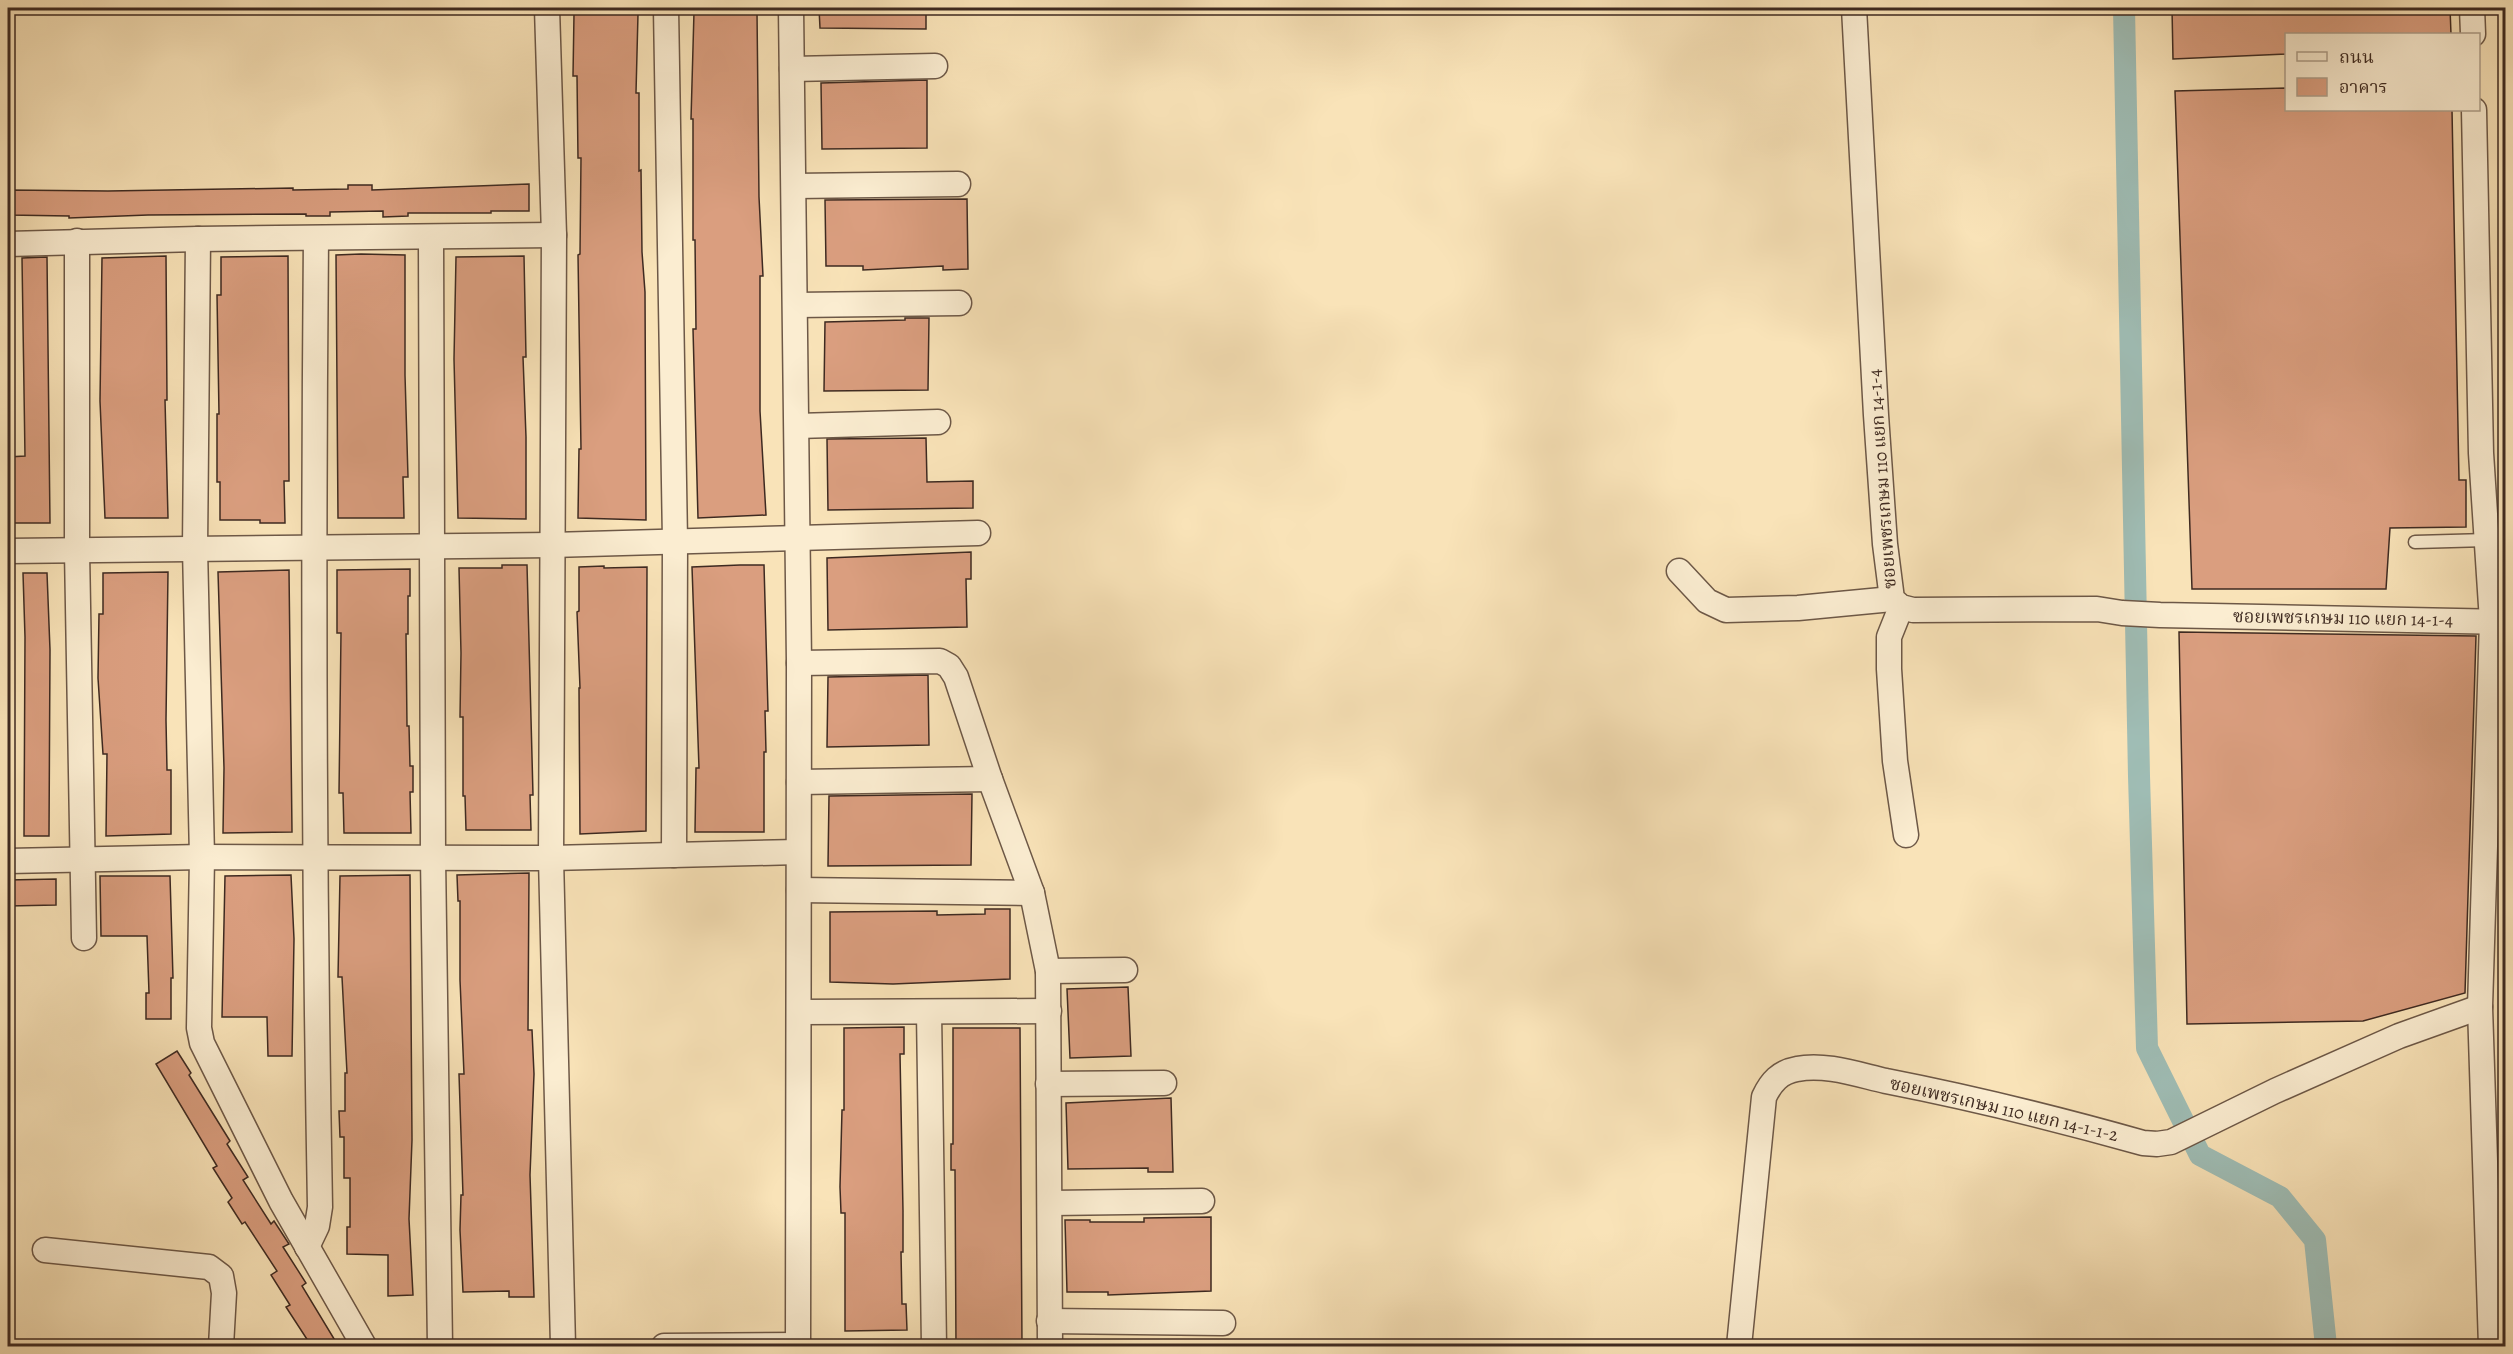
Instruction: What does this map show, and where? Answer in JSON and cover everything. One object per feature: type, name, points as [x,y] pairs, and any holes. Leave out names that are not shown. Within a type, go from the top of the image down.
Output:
[{"type":"street","points":[[547,8],[554,236],[551,858],[563,1347]]},
{"type":"street","points":[[666,8],[675,541],[674,855]]},
{"type":"street","points":[[664,1347],[798,1346],[799,663],[791,8]]},
{"type":"street","name":"ซอยเพชรเกษม 110 แยก 14-1-4","points":[[1854,8],[1885,544],[1896,603],[1913,610],[2097,609],[2122,614],[2498,621]]},
{"type":"street","points":[[2472,8],[2473,33]]},
{"type":"street","points":[[792,69],[935,66]]},
{"type":"street","points":[[2474,111],[2481,453],[2487,540],[2498,621],[2480,1007],[2491,1347]]},
{"type":"street","points":[[794,186],[958,184]]},
{"type":"street","points":[[8,244],[198,239],[554,236]]},
{"type":"street","points":[[431,238],[433,857],[440,1347]]},
{"type":"street","points":[[198,239],[195,548],[202,857],[199,1028],[201,1043],[281,1201],[364,1347]]},
{"type":"street","points":[[307,1247],[317,1226],[320,1207],[314,859],[313,549],[316,239]]},
{"type":"street","points":[[77,241],[77,550],[84,938]]},
{"type":"street","points":[[796,305],[959,303]]},
{"type":"street","points":[[797,426],[938,422]]},
{"type":"street","points":[[8,552],[552,545],[978,533]]},
{"type":"street","points":[[1679,571],[1707,601],[1726,610],[1896,603],[1889,638],[1888,669],[1895,761],[1906,835]]},
{"type":"street","points":[[799,663],[940,661],[950,666],[957,677],[990,779],[1032,893],[1048,971],[1050,1347]]},
{"type":"street","points":[[799,782],[990,779]]},
{"type":"street","points":[[8,861],[202,857],[551,858],[798,852]]},
{"type":"street","points":[[800,890],[1032,893]]},
{"type":"street","points":[[1048,971],[1125,970]]},
{"type":"street","name":"ซอยเพชรเกษม 110 แยก 14-1-1-2","points":[[1739,1347],[1764,1097],[1775,1078],[1789,1071],[1810,1067],[1860,1075],[2032,1112],[2157,1144],[2171,1142],[2265,1095],[2399,1036],[2480,1007]]},
{"type":"street","points":[[800,1012],[1048,1011]]},
{"type":"street","points":[[929,1012],[934,1347]]},
{"type":"street","points":[[1048,1084],[1164,1083]]},
{"type":"street","points":[[1051,1203],[1202,1201]]},
{"type":"street","points":[[45,1250],[209,1267],[221,1276],[224,1293],[220,1347]]},
{"type":"street","points":[[1049,1321],[1223,1323]]},
{"type":"lane","points":[[2415,542],[2487,540]]},
{"type":"building","points":[[819,8],[926,8],[926,29],[820,28]]},
{"type":"building","points":[[2172,8],[2450,8],[2451,33],[2285,33],[2285,54],[2173,59]]},
{"type":"building","points":[[694,12],[757,12],[759,197],[763,276],[760,276],[760,411],[766,515],[698,518],[693,329],[696,329],[693,119],[691,119]]},
{"type":"building","points":[[574,14],[638,14],[636,93],[639,93],[639,171],[641,170],[645,292],[646,520],[578,518],[579,449],[581,449],[578,255],[580,254],[581,158],[578,158],[577,76],[573,76]]},
{"type":"building","points":[[927,80],[927,148],[822,149],[821,83]]},
{"type":"building","points":[[2285,88],[2285,111],[2452,111],[2459,480],[2466,480],[2466,527],[2390,528],[2386,589],[2192,589],[2175,91]]},
{"type":"building","points":[[529,184],[529,211],[408,213],[408,216],[383,217],[383,211],[330,212],[330,216],[306,216],[306,214],[148,215],[69,218],[69,216],[8,215],[8,190],[293,188],[293,190],[348,189],[348,185],[372,185],[372,190]]},
{"type":"building","points":[[967,199],[968,269],[943,270],[943,266],[863,270],[863,266],[826,266],[825,200]]},
{"type":"building","points":[[336,255],[405,255],[408,477],[403,477],[404,518],[338,518]]},
{"type":"building","points":[[166,256],[167,400],[165,400],[168,518],[105,518],[100,401],[102,258]]},
{"type":"building","points":[[288,256],[289,481],[284,481],[285,523],[260,523],[260,520],[220,520],[220,482],[217,482],[217,414],[219,414],[217,295],[221,295],[221,257]]},
{"type":"building","points":[[524,256],[526,519],[458,518],[454,359],[456,257]]},
{"type":"building","points":[[47,257],[50,523],[8,523],[8,457],[25,456],[22,258]]},
{"type":"building","points":[[905,318],[929,318],[928,390],[824,391],[825,322],[905,320]]},
{"type":"building","points":[[926,438],[927,482],[973,481],[973,508],[828,510],[827,439]]},
{"type":"building","points":[[971,552],[971,579],[966,579],[967,627],[828,630],[827,558]]},
{"type":"building","points":[[502,565],[527,565],[533,795],[530,795],[531,830],[466,830],[465,796],[463,796],[463,717],[460,717],[459,568],[502,568]]},
{"type":"building","points":[[764,565],[768,711],[765,711],[764,832],[695,832],[696,768],[699,768],[692,567]]},
{"type":"building","points":[[604,566],[604,568],[647,567],[646,831],[580,834],[580,688],[577,612],[579,611],[579,567]]},
{"type":"building","points":[[410,569],[408,634],[406,634],[407,726],[409,726],[410,766],[413,766],[413,792],[410,792],[411,833],[344,833],[343,793],[339,793],[341,633],[337,633],[337,570]]},
{"type":"building","points":[[289,570],[292,832],[223,833],[224,768],[218,572]]},
{"type":"building","points":[[168,572],[166,720],[167,770],[171,770],[171,834],[106,836],[107,754],[103,754],[98,678],[99,614],[103,614],[103,573]]},
{"type":"building","points":[[23,573],[47,573],[50,650],[49,836],[24,836]]},
{"type":"building","points":[[2179,632],[2476,636],[2465,993],[2363,1021],[2187,1024]]},
{"type":"building","points":[[928,675],[929,745],[827,747],[828,677]]},
{"type":"building","points":[[972,794],[971,865],[828,866],[829,796]]},
{"type":"building","points":[[529,873],[528,1030],[532,1030],[534,1074],[530,1175],[534,1297],[509,1297],[509,1291],[463,1292],[460,1230],[461,1195],[463,1195],[459,1074],[464,1074],[460,980],[460,901],[458,901],[457,875]]},
{"type":"building","points":[[291,875],[294,939],[292,1056],[268,1056],[267,1017],[222,1017],[225,876]]},
{"type":"building","points":[[410,875],[412,1140],[409,1219],[413,1295],[388,1296],[388,1255],[347,1254],[347,1227],[350,1227],[350,1178],[344,1178],[344,1137],[340,1137],[339,1111],[345,1111],[345,1073],[347,1073],[342,977],[338,977],[340,876]]},
{"type":"building","points":[[100,876],[170,876],[173,978],[171,978],[171,1019],[146,1019],[146,993],[149,993],[147,936],[101,936]]},
{"type":"building","points":[[56,879],[56,905],[8,906],[8,880]]},
{"type":"building","points":[[985,909],[1010,909],[1010,979],[893,984],[830,982],[830,912],[937,911],[937,915],[985,914]]},
{"type":"building","points":[[1128,987],[1131,1056],[1070,1058],[1067,989]]},
{"type":"building","points":[[904,1027],[904,1054],[900,1054],[903,1211],[903,1252],[901,1252],[902,1304],[906,1304],[907,1330],[845,1331],[845,1213],[841,1213],[840,1187],[842,1110],[844,1110],[844,1028]]},
{"type":"building","points":[[953,1028],[1020,1028],[1022,1347],[956,1347],[955,1170],[951,1170]]},
{"type":"building","points":[[177,1051],[191,1073],[189,1075],[230,1141],[227,1144],[248,1177],[243,1180],[271,1224],[274,1221],[289,1244],[283,1247],[306,1283],[302,1286],[339,1347],[312,1347],[286,1307],[290,1305],[271,1275],[277,1271],[245,1222],[242,1224],[228,1202],[232,1198],[213,1168],[217,1166],[156,1064]]},
{"type":"building","points":[[1171,1098],[1173,1172],[1148,1172],[1148,1168],[1068,1169],[1066,1103]]},
{"type":"building","points":[[1211,1217],[1211,1291],[1108,1295],[1108,1292],[1067,1292],[1065,1220],[1144,1222],[1144,1218]]},
{"type":"waterway","points":[[2124,8],[2139,776],[2147,1048],[2200,1155],[2280,1197],[2315,1240],[2326,1346]]}]
